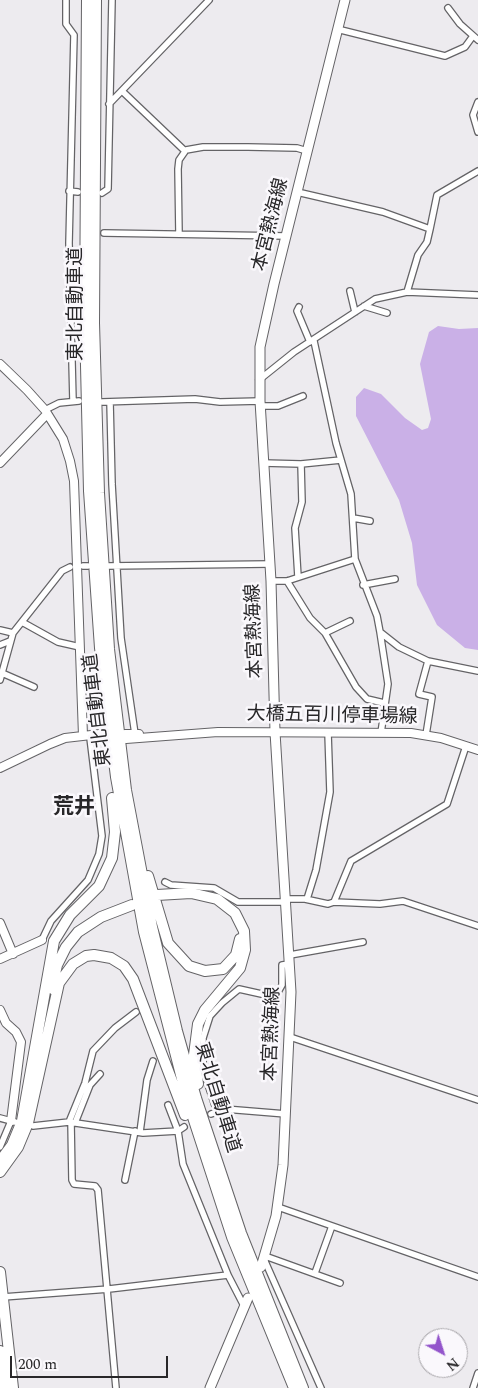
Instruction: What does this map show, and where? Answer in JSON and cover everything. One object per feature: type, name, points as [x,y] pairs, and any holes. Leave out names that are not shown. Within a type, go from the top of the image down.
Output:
[{"type":"highway","name":"東北自動車道","points":[[87,0],[87,413],[94,585],[105,692],[126,842],[149,956],[180,1075],[266,1325],[294,1388]]},
{"type":"highway","name":"東北自動車道","points":[[96,0],[94,323],[99,493],[108,640],[126,790],[145,892],[177,1030],[228,1212],[304,1388]]},
{"type":"highway","points":[[0,1161],[12,1145],[22,1121],[48,965],[54,941],[63,924],[99,886],[112,858],[115,832],[107,752],[105,692]]},
{"type":"highway","points":[[126,790],[155,904],[168,943],[184,962],[200,970],[216,971],[233,960],[239,949],[240,936],[233,920],[225,911],[213,904],[198,900],[157,898],[191,893],[218,899],[235,913],[244,931],[245,950],[240,968],[204,1010],[198,1024],[194,1045],[199,1087],[228,1212]]},
{"type":"highway","points":[[48,965],[67,936],[81,923],[98,911],[131,902],[92,921],[71,939],[57,965],[53,982],[55,996]]},
{"type":"highway","points":[[0,1172],[18,1147],[28,1123],[55,996],[68,969],[86,956],[103,955],[111,958],[129,971],[149,1016],[205,1169],[228,1212]]},
{"type":"highway","points":[[0,1272],[13,1388]]},
{"type":"highway","points":[[0,1351],[4,1388]]},
{"type":"main road","name":"本宮熱海線","points":[[264,1261],[278,1207],[290,1037],[290,959],[275,732],[271,581],[259,380],[261,340],[306,150],[345,0]]},
{"type":"main road","points":[[210,1388],[246,1302]]},
{"type":"street","points":[[0,463],[46,412],[58,403],[76,401],[69,191],[74,35],[66,24],[66,0]]},
{"type":"street","points":[[102,193],[108,189],[112,0]]},
{"type":"street","points":[[109,104],[209,0]]},
{"type":"street","points":[[337,29],[445,56],[465,47],[476,38],[460,24],[448,8]]},
{"type":"street","points":[[122,91],[185,151]]},
{"type":"street","points":[[478,102],[473,115],[478,132]]},
{"type":"street","points":[[179,234],[178,169],[179,160],[185,151],[203,147],[297,148],[306,150]]},
{"type":"street","points":[[407,292],[418,255],[427,242],[436,196],[478,171]]},
{"type":"street","points":[[69,191],[78,192]]},
{"type":"street","points":[[297,192],[383,212],[430,229]]},
{"type":"street","points":[[104,233],[286,236]]},
{"type":"street","points":[[350,292],[355,312]]},
{"type":"street","points":[[259,380],[355,312],[382,297],[407,292],[478,295]]},
{"type":"street","points":[[299,306],[297,311],[312,342],[351,494],[354,559],[377,616],[388,684],[381,733]]},
{"type":"street","points":[[364,306],[387,313]]},
{"type":"street","points":[[0,364],[28,390],[46,412],[63,439],[74,481],[80,647],[86,737],[102,836],[99,854],[88,880],[51,921],[42,940],[0,959]]},
{"type":"street","points":[[102,402],[195,399],[278,406],[303,396]]},
{"type":"street","points":[[110,402],[112,484],[121,638],[135,734]]},
{"type":"street","points":[[264,463],[301,464],[341,460]]},
{"type":"street","points":[[298,577],[295,528],[302,502],[301,464]]},
{"type":"street","points":[[353,518],[370,521]]},
{"type":"street","points":[[271,581],[287,581],[354,559]]},
{"type":"street","points":[[108,566],[269,564]]},
{"type":"street","points":[[0,680],[13,633],[62,571],[70,567]]},
{"type":"street","points":[[363,585],[394,579]]},
{"type":"street","points":[[287,581],[310,618],[325,633],[356,687],[367,699],[384,704]]},
{"type":"street","points":[[325,633],[350,621]]},
{"type":"street","points":[[22,622],[58,642],[80,647]]},
{"type":"street","points":[[0,630],[13,633]]},
{"type":"street","points":[[380,632],[399,647],[428,661],[478,671]]},
{"type":"street","points":[[0,646],[10,640]]},
{"type":"street","points":[[426,735],[432,697],[419,694],[428,661]]},
{"type":"street","points":[[2,673],[34,687]]},
{"type":"street","points":[[307,899],[316,870],[330,792],[328,733]]},
{"type":"street","name":"大橋五百川停車場線","points":[[183,734],[125,737],[135,734],[381,733],[426,735],[478,750]]},
{"type":"street","points":[[0,768],[50,744],[86,737],[100,737]]},
{"type":"street","points":[[334,902],[351,861],[447,804],[466,746]]},
{"type":"street","points":[[165,882],[171,885],[214,888],[238,902],[307,899],[328,904],[334,902],[380,904],[403,901],[478,926]]},
{"type":"street","points":[[0,923],[13,954]]},
{"type":"street","points":[[217,1112],[202,1069],[203,1038],[210,1016],[239,989],[266,995],[278,992],[282,985],[282,965],[290,959],[363,942]]},
{"type":"street","points":[[0,1010],[6,1023],[16,1032],[21,1042],[13,1121],[0,1147]]},
{"type":"street","points":[[116,1388],[98,1190],[95,1186],[74,1184],[72,1180],[72,1123],[86,1084],[93,1051],[115,1028],[136,1012]]},
{"type":"street","points":[[290,1037],[478,1100]]},
{"type":"street","points":[[126,1180],[138,1131],[147,1080],[153,1062]]},
{"type":"street","points":[[72,1123],[90,1085],[100,1074]]},
{"type":"street","points":[[168,1105],[178,1131],[183,1164],[228,1275],[246,1302]]},
{"type":"street","points":[[211,1114],[225,1109],[286,1114]]},
{"type":"street","points":[[0,1118],[13,1121]]},
{"type":"street","points":[[33,1126],[72,1123],[138,1131],[178,1131],[184,1127]]},
{"type":"street","points":[[278,1207],[478,1276]]},
{"type":"street","points":[[315,1273],[332,1226]]},
{"type":"street","points":[[264,1261],[315,1273],[340,1283]]},
{"type":"street","points":[[264,1261],[321,1388]]},
{"type":"street","points":[[3,1297],[108,1289],[228,1275]]},
{"type":"street","points":[[473,1388],[478,1374]]},
{"type":"shaded area","points":[[438,326],[459,329],[478,328],[478,650],[465,648],[437,625],[417,585],[412,543],[399,500],[356,416],[356,397],[364,388],[381,394],[405,418],[422,430],[428,428],[431,419],[420,364],[429,332]]},
{"type":"tunnel","points":[[100,739],[116,739]]},
{"type":"district","name":"荒井","points":[[74,809]]}]
